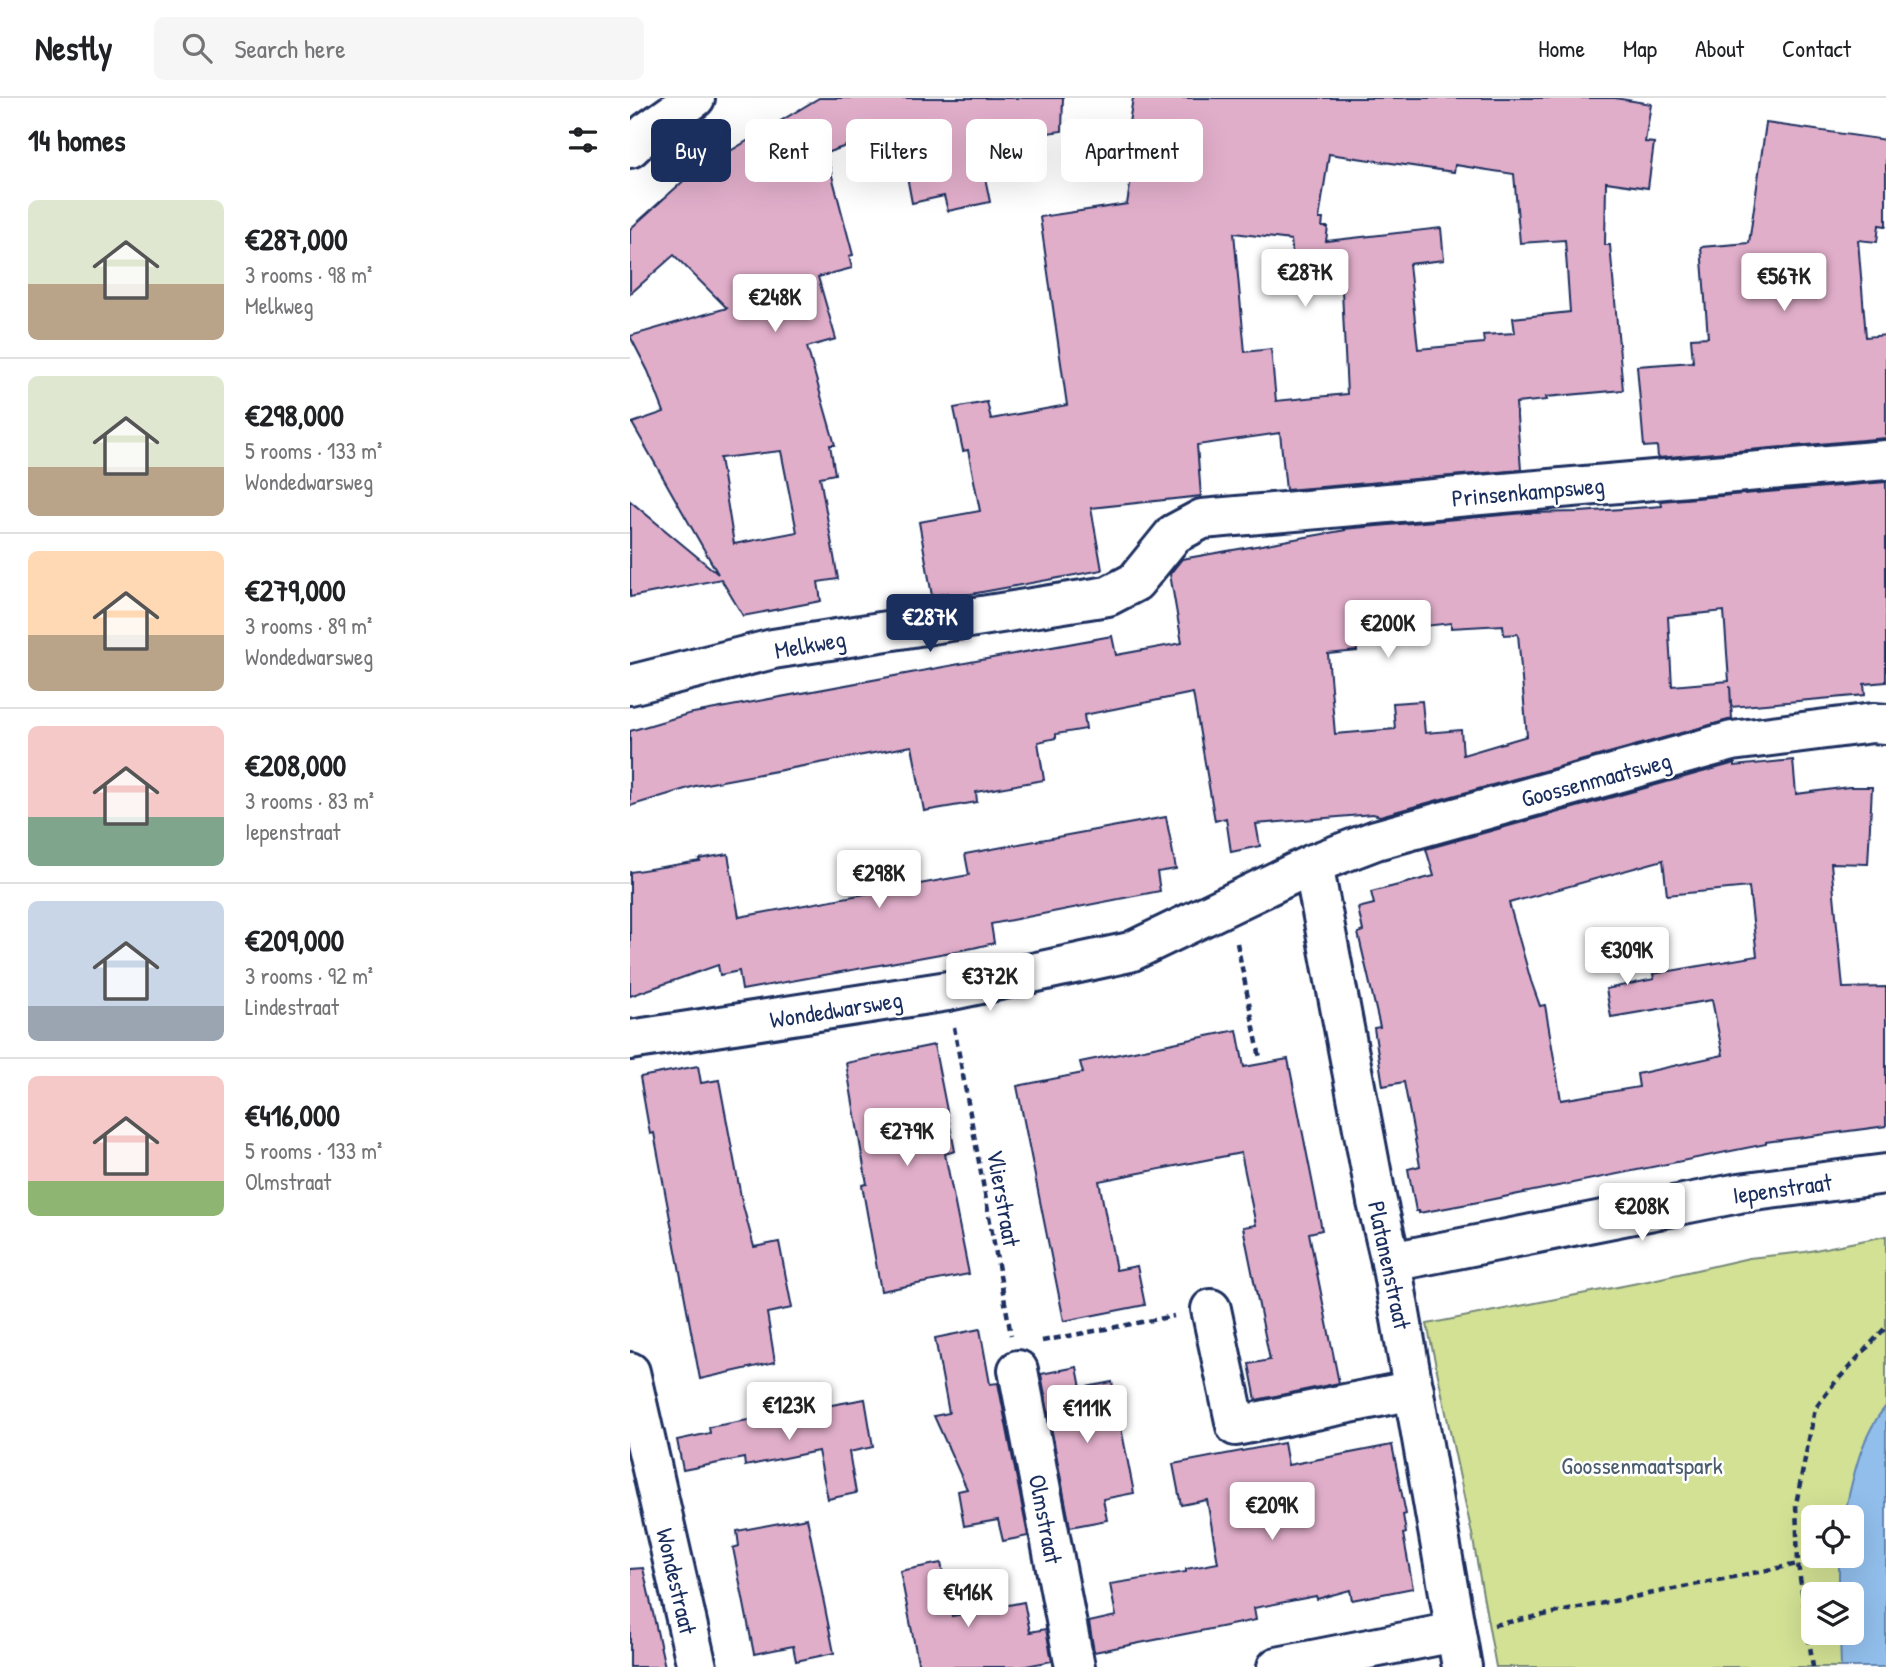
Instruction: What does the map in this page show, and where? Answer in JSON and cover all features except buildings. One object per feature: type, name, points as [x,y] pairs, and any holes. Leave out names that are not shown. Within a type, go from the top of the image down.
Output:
[{"type":"street","points":[[630,148],[647,132],[695,98]]},
{"type":"street","name":"Prinsenkampsweg","points":[[1174,534],[1202,519],[1886,460]]},
{"type":"street","name":"Melkweg","points":[[630,685],[773,649],[1108,596],[1135,582],[1174,534]]},
{"type":"street","name":"Goossenmaatsweg","points":[[1313,864],[1376,840],[1732,741],[1873,723],[1886,724]]},
{"type":"street","name":"Wondedwarsweg","points":[[630,1040],[948,991],[1130,952],[1313,864]]},
{"type":"street","name":"Platanenstraat","points":[[1313,864],[1377,1202],[1391,1262],[1459,1650]]},
{"type":"street","name":"Iepenstraat","points":[[1391,1262],[1738,1193],[1886,1174]]},
{"type":"street","points":[[1211,1309],[1237,1426],[1414,1390]]},
{"type":"street","name":"Olmstraat","points":[[1016,1358],[1075,1667]]},
{"type":"street","name":"Wondestraat","points":[[630,1372],[697,1667]]},
{"type":"street","points":[[1277,1667],[1459,1650]]},
{"type":"path","points":[[1230,905],[1260,1058]]},
{"type":"path","name":"Vlierstraat","points":[[948,991],[1016,1358]]},
{"type":"path","points":[[1016,1358],[1211,1309]]},
{"type":"path","points":[[1813,1667],[1798,1564],[1796,1504],[1815,1409],[1832,1386],[1886,1327]]},
{"type":"path","points":[[1459,1650],[1798,1564]]},
{"type":"green space","name":"Goossenmaatspark","points":[[1886,1236],[1886,1667],[1496,1667],[1472,1534],[1427,1324],[1648,1281],[1749,1258],[1805,1252]]},
{"type":"water","points":[[1886,1406],[1886,1667],[1841,1667],[1840,1645],[1864,1645],[1864,1582],[1839,1582],[1839,1568],[1864,1568],[1864,1505],[1847,1505],[1864,1444]]}]
